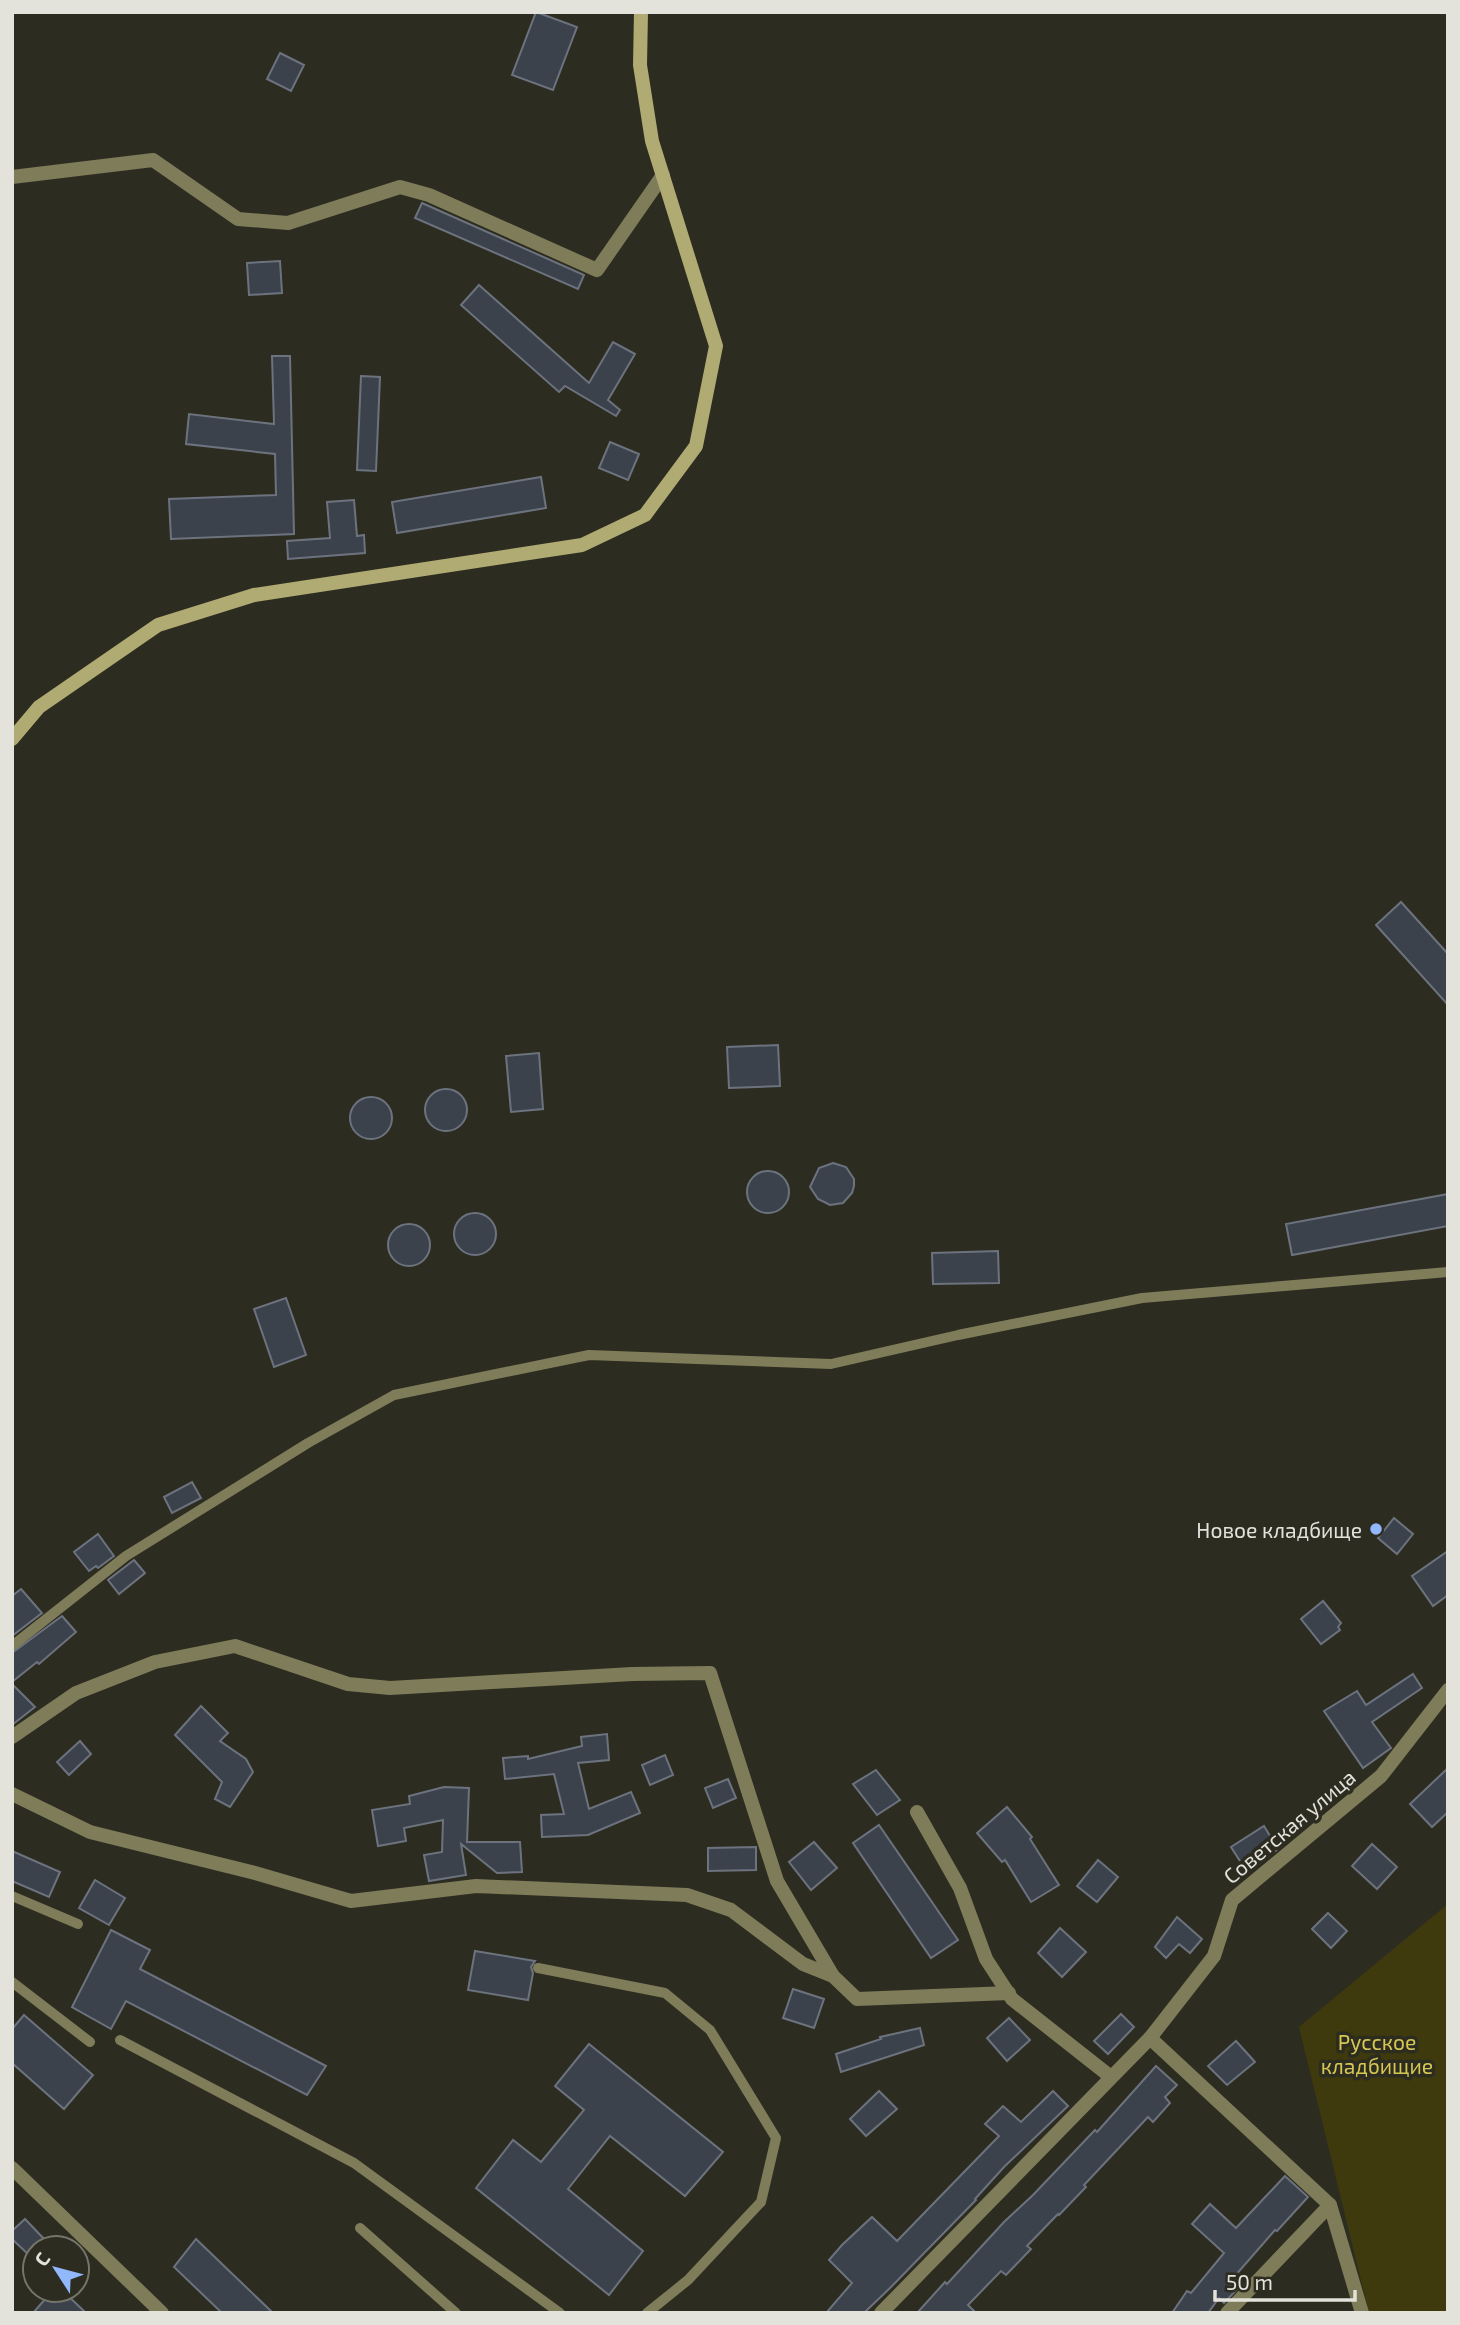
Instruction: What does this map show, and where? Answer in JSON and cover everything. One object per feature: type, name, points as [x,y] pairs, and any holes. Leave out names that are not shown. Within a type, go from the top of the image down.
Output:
[{"type":"main road","points":[[12,739],[40,707],[158,625],[254,595],[582,545],[645,515],[695,446],[716,346],[652,141],[640,65],[641,12]]},
{"type":"street","points":[[12,177],[153,160],[238,219],[288,223],[400,187],[429,195],[597,270],[663,174]]},
{"type":"street","points":[[12,1737],[76,1693],[155,1662],[235,1646],[348,1684],[390,1688],[632,1674],[710,1673],[777,1881],[833,1976],[857,1999],[1009,1993]]},
{"type":"street","name":"Советская улица","points":[[881,2313],[1150,2038],[1214,1956],[1232,1900],[1381,1776],[1448,1690]]},
{"type":"street","points":[[12,1794],[90,1832],[255,1873],[351,1901],[476,1886],[687,1895],[731,1910],[803,1965],[833,1976]]},
{"type":"street","points":[[917,1812],[960,1888],[986,1959],[1012,1999],[1111,2077]]},
{"type":"street","points":[[1150,2038],[1330,2206],[1362,2313]]},
{"type":"street","points":[[12,2168],[162,2313]]},
{"type":"street","points":[[1227,2313],[1330,2206]]},
{"type":"lane","points":[[12,1646],[126,1556],[308,1443],[394,1395],[589,1355],[831,1364],[1142,1298],[1448,1272]]},
{"type":"lane","points":[[12,1896],[78,1924]]},
{"type":"lane","points":[[538,1968],[665,1993],[710,2030],[776,2138],[761,2202],[688,2280],[647,2313]]},
{"type":"lane","points":[[12,1982],[90,2042]]},
{"type":"lane","points":[[120,2040],[354,2163],[560,2313]]},
{"type":"lane","points":[[360,2228],[456,2313]]},
{"type":"green space","name":"Русское кладбищие","points":[[1448,1904],[1448,2313],[1369,2313],[1299,2027]]},
{"type":"building","points":[[536,12],[577,27],[553,90],[512,75]]},
{"type":"building","points":[[280,53],[304,65],[291,91],[267,79]]},
{"type":"building","points":[[422,203],[584,275],[578,289],[415,218]]},
{"type":"building","points":[[280,261],[282,293],[249,295],[247,263]]},
{"type":"building","points":[[479,285],[589,383],[613,342],[635,354],[608,400],[620,410],[616,416],[565,386],[559,392],[461,305]]},
{"type":"building","points":[[272,356],[290,356],[294,534],[171,539],[169,499],[276,495],[275,454],[186,444],[189,414],[274,424]]},
{"type":"building","points":[[361,376],[380,377],[376,471],[357,470]]},
{"type":"building","points":[[610,442],[639,454],[628,480],[599,468]]},
{"type":"building","points":[[541,477],[546,508],[397,533],[392,502]]},
{"type":"building","points":[[354,500],[357,536],[364,535],[365,553],[288,559],[287,541],[330,538],[327,502]]},
{"type":"building","points":[[1401,902],[1448,954],[1448,1005],[1376,925]]},
{"type":"building","points":[[778,1045],[780,1086],[729,1088],[727,1047]]},
{"type":"building","points":[[539,1053],[543,1109],[511,1112],[506,1056]]},
{"type":"building","points":[[446,1089],[461,1095],[467,1110],[461,1125],[446,1131],[431,1125],[425,1110],[431,1095]]},
{"type":"building","points":[[371,1097],[386,1103],[392,1118],[386,1133],[371,1139],[356,1133],[350,1118],[356,1103]]},
{"type":"building","points":[[833,1163],[846,1167],[854,1179],[854,1186],[852,1193],[843,1203],[830,1205],[818,1199],[810,1187],[819,1168]]},
{"type":"building","points":[[768,1171],[783,1177],[789,1192],[783,1207],[768,1213],[753,1207],[747,1192],[753,1177]]},
{"type":"building","points":[[1448,1194],[1448,1226],[1292,1255],[1286,1224]]},
{"type":"building","points":[[475,1213],[490,1219],[496,1234],[490,1249],[475,1255],[460,1249],[454,1234],[460,1219]]},
{"type":"building","points":[[409,1224],[424,1230],[430,1245],[424,1260],[409,1266],[394,1260],[388,1245],[394,1230]]},
{"type":"building","points":[[998,1251],[999,1283],[933,1284],[932,1253]]},
{"type":"building","points":[[286,1298],[306,1355],[274,1367],[254,1309]]},
{"type":"building","points":[[192,1482],[201,1498],[172,1513],[164,1497]]},
{"type":"building","points":[[1394,1518],[1413,1534],[1397,1554],[1378,1538]]},
{"type":"building","points":[[98,1534],[114,1556],[89,1571],[74,1552]]},
{"type":"building","points":[[1448,1551],[1448,1595],[1433,1606],[1412,1576]]},
{"type":"building","points":[[134,1560],[145,1573],[119,1594],[108,1580]]},
{"type":"building","points":[[21,1589],[42,1613],[12,1636],[12,1596]]},
{"type":"building","points":[[1323,1601],[1341,1623],[1338,1627],[1340,1630],[1321,1644],[1301,1619]]},
{"type":"building","points":[[62,1616],[76,1632],[39,1664],[37,1662],[12,1682],[12,1653]]},
{"type":"building","points":[[1413,1674],[1422,1688],[1372,1722],[1391,1748],[1363,1768],[1324,1711],[1357,1691],[1366,1705]]},
{"type":"building","points":[[12,1684],[35,1707],[12,1725]]},
{"type":"building","points":[[201,1706],[228,1733],[220,1741],[246,1759],[253,1772],[230,1807],[215,1799],[222,1782],[175,1735]]},
{"type":"building","points":[[607,1734],[609,1760],[578,1763],[589,1809],[631,1792],[640,1813],[588,1835],[542,1837],[541,1815],[564,1814],[554,1774],[505,1779],[503,1758],[528,1756],[528,1759],[582,1746],[581,1737]]},
{"type":"building","points":[[80,1741],[91,1754],[69,1775],[57,1762]]},
{"type":"building","points":[[665,1755],[673,1775],[650,1785],[642,1765]]},
{"type":"building","points":[[1448,1768],[1448,1812],[1432,1827],[1410,1804]]},
{"type":"building","points":[[876,1770],[900,1800],[877,1815],[853,1784]]},
{"type":"building","points":[[728,1779],[736,1798],[713,1808],[705,1788]]},
{"type":"building","points":[[444,1787],[469,1788],[467,1842],[520,1842],[522,1872],[497,1873],[461,1844],[466,1875],[429,1881],[424,1855],[442,1852],[443,1820],[404,1828],[406,1841],[378,1846],[372,1810],[410,1804],[409,1796]]},
{"type":"building","points":[[1007,1807],[1032,1837],[1030,1839],[1059,1885],[1031,1902],[1005,1860],[1002,1862],[977,1833]]},
{"type":"building","points":[[879,1825],[958,1940],[931,1958],[853,1843]]},
{"type":"building","points":[[1264,1826],[1278,1849],[1247,1872],[1231,1847]]},
{"type":"building","points":[[814,1842],[837,1868],[811,1890],[789,1862]]},
{"type":"building","points":[[1372,1844],[1397,1867],[1377,1889],[1352,1866]]},
{"type":"building","points":[[756,1847],[756,1870],[708,1871],[708,1848]]},
{"type":"building","points":[[12,1851],[60,1872],[49,1897],[12,1881]]},
{"type":"building","points":[[1098,1860],[1118,1877],[1097,1902],[1077,1886]]},
{"type":"building","points":[[95,1880],[125,1898],[109,1925],[79,1908]]},
{"type":"building","points":[[1328,1913],[1347,1931],[1331,1948],[1312,1929]]},
{"type":"building","points":[[1177,1917],[1202,1939],[1190,1953],[1179,1944],[1166,1958],[1155,1947]]},
{"type":"building","points":[[1060,1928],[1086,1952],[1062,1977],[1038,1953]]},
{"type":"building","points":[[111,1930],[150,1950],[140,1969],[326,2066],[307,2095],[126,2001],[111,2029],[72,2007]]},
{"type":"building","points":[[475,1951],[535,1961],[531,1967],[533,1973],[528,2000],[468,1990]]},
{"type":"building","points":[[793,1989],[824,1999],[814,2028],[783,2018]]},
{"type":"building","points":[[1121,2014],[1134,2027],[1108,2054],[1094,2041]]},
{"type":"building","points":[[24,2015],[93,2075],[64,2109],[12,2063],[12,2029]]},
{"type":"building","points":[[1009,2018],[1030,2040],[1007,2061],[987,2038]]},
{"type":"building","points":[[920,2028],[924,2045],[841,2072],[836,2054],[881,2039],[880,2037]]},
{"type":"building","points":[[1236,2041],[1255,2062],[1227,2085],[1208,2066]]},
{"type":"building","points":[[589,2044],[723,2152],[685,2196],[610,2136],[568,2189],[643,2251],[609,2295],[476,2188],[513,2140],[541,2162],[584,2110],[555,2086]]},
{"type":"building","points":[[1156,2066],[1177,2085],[1165,2097],[1170,2103],[1153,2122],[1148,2117],[1084,2185],[1086,2187],[1027,2246],[1031,2249],[1006,2275],[1001,2271],[968,2305],[976,2313],[917,2313],[1095,2130],[1097,2132]]},
{"type":"building","points":[[879,2091],[897,2109],[866,2136],[850,2119]]},
{"type":"building","points":[[1053,2091],[1068,2106],[1004,2167],[976,2200],[891,2287],[864,2313],[826,2313],[852,2283],[829,2260],[842,2245],[872,2217],[897,2241],[999,2136],[985,2124],[1003,2106],[1021,2122]]},
{"type":"building","points":[[1285,2176],[1308,2197],[1234,2277],[1242,2284],[1224,2303],[1219,2298],[1208,2313],[1172,2313],[1187,2291],[1191,2293],[1224,2253],[1192,2224],[1210,2204],[1236,2228]]},
{"type":"building","points":[[25,2219],[39,2234],[21,2234],[21,2248],[12,2239],[12,2231]]},
{"type":"building","points":[[196,2239],[273,2313],[222,2313],[174,2267]]},
{"type":"building","points":[[41,2304],[77,2304],[86,2313],[33,2313]]},
{"type":"place","name":"Новое кладбище","points":[[1376,1529]]}]
